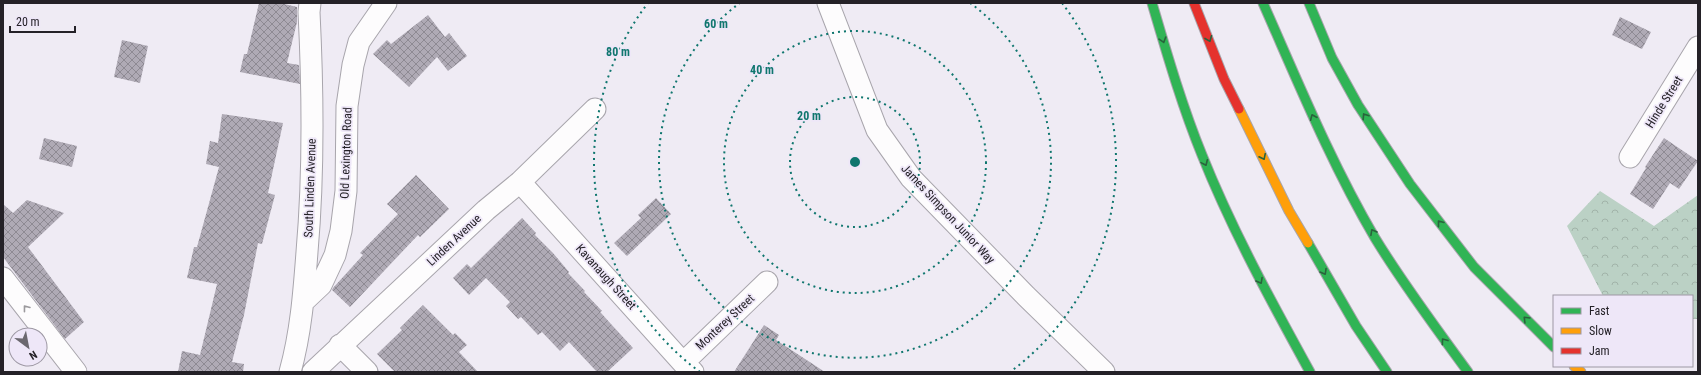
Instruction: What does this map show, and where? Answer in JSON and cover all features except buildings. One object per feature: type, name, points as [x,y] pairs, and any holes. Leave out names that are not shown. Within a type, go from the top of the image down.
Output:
[{"type":"highway","points":[[1152,3],[1169,60],[1202,154],[1250,262],[1310,372]]},
{"type":"highway","points":[[1194,3],[1224,79],[1288,210],[1356,326],[1387,372]]},
{"type":"highway","points":[[1263,3],[1320,133],[1375,237],[1418,304],[1468,372]]},
{"type":"highway","points":[[1309,3],[1332,58],[1358,105],[1410,184],[1474,267],[1553,346]]},
{"type":"street","name":"South Linden Avenue","points":[[290,372],[295,353],[304,301],[310,216],[313,86],[309,12],[310,3]]},
{"type":"street","name":"Old Lexington Road","points":[[304,301],[321,285],[335,255],[341,231],[346,191],[346,106],[353,66],[359,42],[386,3]]},
{"type":"street","name":"James Simpson Junior Way","points":[[828,3],[877,130],[911,178],[1026,296],[1104,372]]},
{"type":"street","name":"Hinde Street","points":[[1630,157],[1698,47]]},
{"type":"street","name":"Linden Avenue","points":[[313,372],[486,210],[520,182],[595,109]]},
{"type":"street","name":"Kavanaugh Street","points":[[520,182],[688,367]]},
{"type":"street","points":[[3,278],[76,372]]},
{"type":"street","name":"Monterey Street","points":[[688,367],[767,282]]},
{"type":"street","points":[[340,346],[367,372]]},
{"type":"green space","points":[[1600,191],[1654,226],[1698,195],[1698,319],[1693,319],[1693,295],[1602,295],[1567,226]]},
{"type":"traffic: fast","points":[[1152,3],[1181,99],[1214,183],[1253,265],[1310,372]]},
{"type":"traffic: fast","points":[[1263,3],[1329,152],[1359,210],[1397,272],[1468,372]]},
{"type":"traffic: fast","points":[[1309,3],[1332,58],[1358,105],[1410,184],[1474,267],[1553,346]]},
{"type":"traffic: fast","points":[[1308,243],[1356,326],[1387,372]]},
{"type":"traffic: slow","points":[[1239,109],[1289,211],[1308,243]]},
{"type":"traffic: slow","points":[[1575,367],[1581,372]]},
{"type":"traffic: jam","points":[[1194,3],[1224,79],[1239,109]]}]
